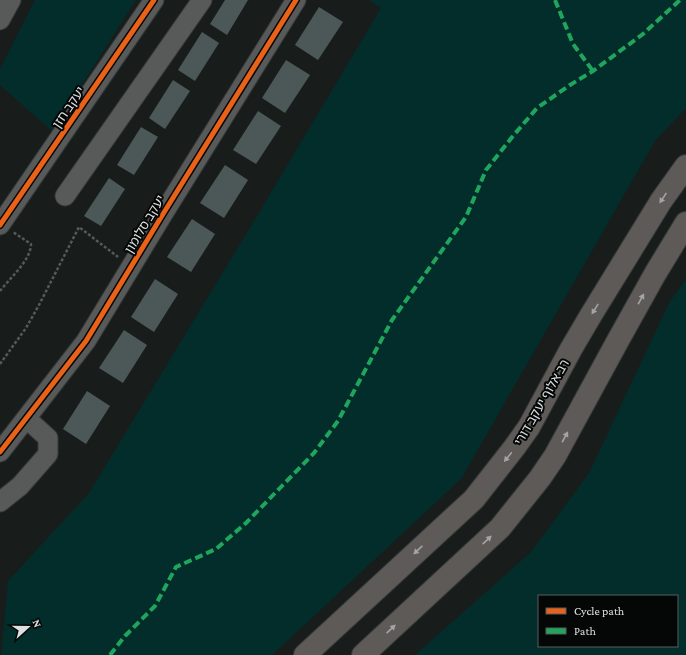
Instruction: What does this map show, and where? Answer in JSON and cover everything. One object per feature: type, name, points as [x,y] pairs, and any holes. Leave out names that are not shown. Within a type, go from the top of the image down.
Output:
[{"type":"main road","name":"רב אלוף יעקב דורי","points":[[305,655],[474,498],[514,448],[529,427],[571,349],[661,201],[686,166]]},
{"type":"main road","points":[[363,655],[500,528],[540,478],[555,456],[655,274],[686,223]]},
{"type":"street","points":[[0,20],[11,0]]},
{"type":"street","name":"יעקב חזן","points":[[1,225],[154,0]]},
{"type":"street","points":[[65,196],[202,0]]},
{"type":"street","name":"יעקב סלומון","points":[[0,452],[86,341],[296,0]]},
{"type":"street","points":[[0,502],[20,486],[48,454],[48,438],[27,419]]},
{"type":"path","points":[[0,291],[25,262],[30,251],[30,244],[25,239],[1,225]]},
{"type":"path","points":[[0,364],[32,316],[79,227],[131,267]]},
{"type":"shaded area","points":[[35,0],[136,0],[52,131],[0,85],[0,69]]},
{"type":"shaded area","points":[[369,0],[686,0],[686,108],[655,141],[461,479],[272,655],[1,655],[8,581],[89,493],[381,8]]},
{"type":"shaded area","points":[[686,280],[686,655],[415,655],[531,552],[589,473],[670,301]]},
{"type":"building","points":[[225,0],[248,0],[227,35],[210,24]]},
{"type":"building","points":[[319,7],[343,22],[318,60],[295,45]]},
{"type":"building","points":[[202,32],[219,43],[195,81],[178,70]]},
{"type":"building","points":[[286,60],[310,75],[285,113],[262,98]]},
{"type":"building","points":[[173,80],[190,91],[165,129],[149,118]]},
{"type":"building","points":[[258,111],[281,126],[256,164],[233,150]]},
{"type":"building","points":[[141,127],[158,137],[134,175],[117,165]]},
{"type":"building","points":[[225,165],[248,180],[224,218],[200,203]]},
{"type":"building","points":[[109,178],[125,189],[101,226],[84,216]]},
{"type":"building","points":[[192,219],[215,234],[191,272],[167,257]]},
{"type":"building","points":[[155,279],[178,294],[154,332],[131,317]]},
{"type":"building","points":[[124,330],[147,345],[123,383],[99,368]]},
{"type":"building","points":[[87,391],[110,406],[86,444],[63,429]]},
{"type":"marked path","points":[[555,0],[573,44],[593,71]]},
{"type":"marked path","points":[[110,655],[125,636],[155,606],[176,567],[216,549],[246,523],[314,453],[338,421],[392,320],[466,217],[486,170],[537,108],[593,71],[643,34],[680,0]]},
{"type":"cycle path","points":[[0,225],[154,0]]},
{"type":"cycle path","points":[[0,452],[86,341],[296,0]]}]
